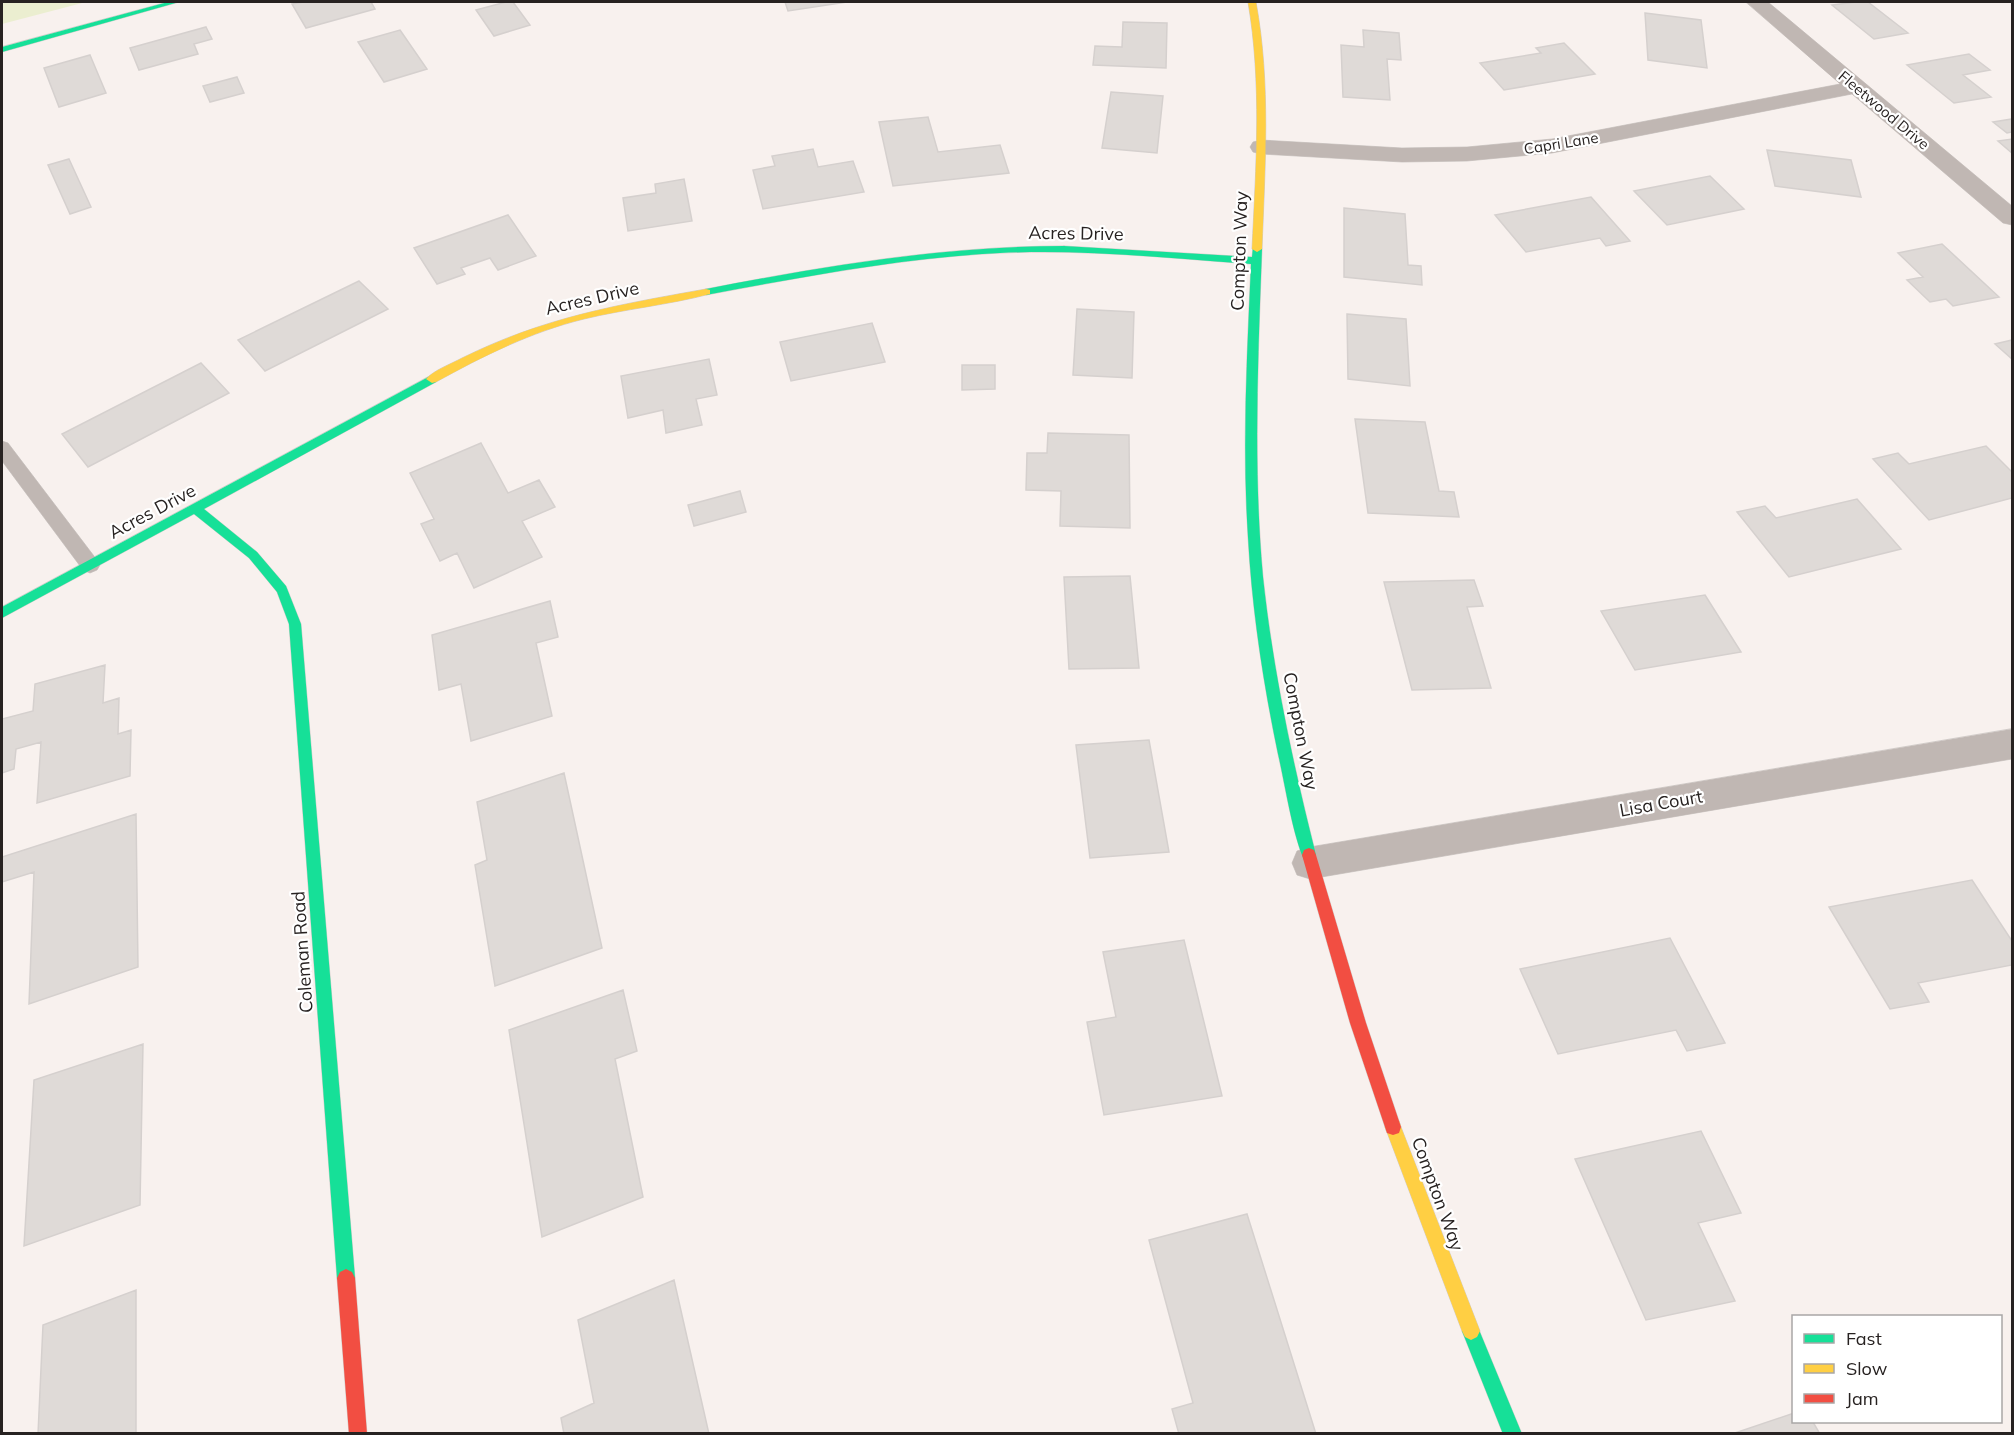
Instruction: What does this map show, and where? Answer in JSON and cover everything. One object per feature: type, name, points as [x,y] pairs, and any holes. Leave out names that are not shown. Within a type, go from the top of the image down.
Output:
[{"type":"street","points":[[2,50],[175,2]]},
{"type":"street","name":"Compton Way","points":[[1252,2],[1260,40],[1263,90],[1250,472],[1259,596],[1282,741],[1310,863],[1370,1061],[1449,1277],[1513,1434]]},
{"type":"street","name":"Fleetwood Drive","points":[[1756,2],[2013,218]]},
{"type":"street","name":"Capri Lane","points":[[1261,147],[1402,154],[1467,154],[1552,146],[1857,87]]},
{"type":"street","name":"Acres Drive","points":[[2,613],[480,353],[542,328],[592,314],[882,260],[923,256],[1002,250],[1093,250],[1256,261]]},
{"type":"street","name":"Coleman Road","points":[[195,508],[253,555],[282,590],[295,624],[358,1434]]},
{"type":"street","name":"Lisa Court","points":[[1310,863],[2013,744]]},
{"type":"lane","points":[[2,448],[90,564]]},
{"type":"green space","points":[[2,2],[86,2],[2,24]]},
{"type":"building","points":[[371,2],[375,9],[306,28],[292,4]]},
{"type":"building","points":[[513,2],[530,25],[494,36],[476,10]]},
{"type":"building","points":[[785,2],[847,2],[788,11]]},
{"type":"building","points":[[1868,2],[1908,33],[1874,39],[1832,5]]},
{"type":"building","points":[[1645,13],[1701,20],[1707,68],[1648,60]]},
{"type":"building","points":[[1123,22],[1167,23],[1166,68],[1093,65],[1095,46],[1122,47]]},
{"type":"building","points":[[206,27],[212,39],[194,44],[198,54],[139,70],[130,48]]},
{"type":"building","points":[[400,30],[427,69],[384,82],[358,42]]},
{"type":"building","points":[[1363,30],[1399,33],[1401,60],[1387,59],[1390,100],[1343,97],[1341,45],[1364,47]]},
{"type":"building","points":[[1564,43],[1595,74],[1504,90],[1480,63],[1541,53],[1536,48]]},
{"type":"building","points":[[1969,54],[1990,70],[1963,75],[1991,97],[1954,103],[1907,65]]},
{"type":"building","points":[[90,55],[106,93],[59,107],[44,68]]},
{"type":"building","points":[[237,77],[244,93],[210,102],[203,86]]},
{"type":"building","points":[[1111,92],[1163,96],[1157,153],[1102,148]]},
{"type":"building","points":[[928,117],[938,152],[1000,145],[1009,173],[893,186],[879,122]]},
{"type":"building","points":[[2012,119],[2012,132],[2007,133],[1993,122]]},
{"type":"building","points":[[2012,139],[2012,153],[1998,141]]},
{"type":"building","points":[[813,149],[818,167],[853,161],[864,192],[763,209],[753,170],[775,166],[772,156]]},
{"type":"building","points":[[1767,150],[1851,160],[1861,197],[1775,186]]},
{"type":"building","points":[[69,159],[91,207],[70,214],[48,165]]},
{"type":"building","points":[[1710,176],[1744,209],[1667,225],[1634,191]]},
{"type":"building","points":[[684,179],[692,221],[628,231],[623,198],[656,193],[655,184]]},
{"type":"building","points":[[1591,197],[1630,241],[1606,246],[1600,238],[1526,252],[1495,215]]},
{"type":"building","points":[[1344,208],[1405,214],[1408,265],[1421,266],[1422,285],[1344,277]]},
{"type":"building","points":[[508,215],[536,256],[498,270],[490,258],[461,268],[465,274],[437,284],[414,248]]},
{"type":"building","points":[[1942,244],[1999,297],[1953,306],[1946,299],[1930,302],[1907,280],[1923,277],[1898,253]]},
{"type":"building","points":[[359,281],[388,309],[265,371],[238,340]]},
{"type":"building","points":[[1077,309],[1134,312],[1132,378],[1073,375]]},
{"type":"building","points":[[1347,314],[1406,319],[1410,386],[1348,379]]},
{"type":"building","points":[[872,323],[885,362],[791,381],[780,342]]},
{"type":"building","points":[[2012,340],[2012,359],[1995,344]]},
{"type":"building","points":[[709,359],[717,395],[696,399],[702,425],[666,433],[663,410],[628,418],[621,376]]},
{"type":"building","points":[[201,363],[229,393],[88,467],[62,434]]},
{"type":"building","points":[[962,365],[995,365],[995,389],[962,390]]},
{"type":"building","points":[[1355,419],[1425,422],[1439,491],[1454,492],[1459,517],[1368,513]]},
{"type":"building","points":[[1048,433],[1129,435],[1130,528],[1060,526],[1061,491],[1026,490],[1027,453],[1047,453]]},
{"type":"building","points":[[481,443],[508,493],[539,480],[555,507],[522,521],[542,557],[474,588],[457,553],[440,561],[421,524],[434,519],[410,473]]},
{"type":"building","points":[[1986,446],[2012,472],[2012,498],[1929,520],[1873,459],[1898,453],[1909,464]]},
{"type":"building","points":[[740,491],[746,512],[694,526],[688,505]]},
{"type":"building","points":[[1857,499],[1901,549],[1789,577],[1737,512],[1765,506],[1776,518]]},
{"type":"building","points":[[1130,576],[1139,668],[1069,669],[1064,577]]},
{"type":"building","points":[[1474,580],[1483,606],[1467,607],[1491,688],[1412,690],[1384,582]]},
{"type":"building","points":[[1705,595],[1741,652],[1635,670],[1601,611]]},
{"type":"building","points":[[550,601],[558,637],[536,643],[552,716],[471,741],[461,684],[439,690],[432,635]]},
{"type":"building","points":[[105,665],[103,703],[119,698],[118,734],[131,730],[130,776],[37,803],[41,742],[16,749],[14,769],[2,773],[2,719],[33,711],[35,684]]},
{"type":"building","points":[[1149,740],[1169,852],[1090,858],[1076,745]]},
{"type":"building","points":[[564,773],[602,948],[495,986],[475,865],[487,860],[477,802]]},
{"type":"building","points":[[136,814],[138,967],[29,1004],[34,872],[2,882],[2,857]]},
{"type":"building","points":[[1972,880],[2012,941],[2012,965],[1918,983],[1929,1002],[1890,1009],[1829,907]]},
{"type":"building","points":[[1670,938],[1725,1043],[1687,1051],[1676,1030],[1558,1054],[1520,969]]},
{"type":"building","points":[[1184,940],[1222,1096],[1104,1115],[1087,1022],[1116,1017],[1103,952]]},
{"type":"building","points":[[623,990],[637,1051],[615,1059],[643,1197],[542,1237],[509,1030]]},
{"type":"building","points":[[143,1044],[140,1205],[24,1246],[34,1080]]},
{"type":"building","points":[[1701,1131],[1741,1213],[1698,1223],[1735,1301],[1646,1320],[1575,1159]]},
{"type":"building","points":[[1247,1214],[1316,1434],[1179,1434],[1172,1409],[1193,1403],[1149,1240]]},
{"type":"building","points":[[674,1280],[709,1434],[564,1434],[561,1418],[594,1403],[578,1320]]},
{"type":"building","points":[[136,1290],[136,1434],[38,1434],[43,1325]]},
{"type":"building","points":[[1792,1414],[1792,1423],[1814,1423],[1820,1434],[1732,1434]]},
{"type":"traffic: fast","points":[[2,50],[175,2]]},
{"type":"traffic: fast","points":[[706,292],[889,260],[963,252],[1032,249],[1096,250],[1256,261]]},
{"type":"traffic: fast","points":[[1257,249],[1251,428],[1252,500],[1257,576],[1274,697],[1309,855]]},
{"type":"traffic: fast","points":[[2,613],[432,379]]},
{"type":"traffic: fast","points":[[195,508],[253,555],[282,590],[295,624],[346,1278]]},
{"type":"traffic: fast","points":[[1471,1331],[1513,1434]]},
{"type":"traffic: slow","points":[[1252,2],[1262,94],[1257,249]]},
{"type":"traffic: slow","points":[[432,379],[472,358],[560,322],[601,311],[706,292]]},
{"type":"traffic: slow","points":[[1393,1127],[1471,1331]]},
{"type":"traffic: jam","points":[[1309,855],[1358,1023],[1393,1127]]},
{"type":"traffic: jam","points":[[346,1278],[358,1434]]}]
